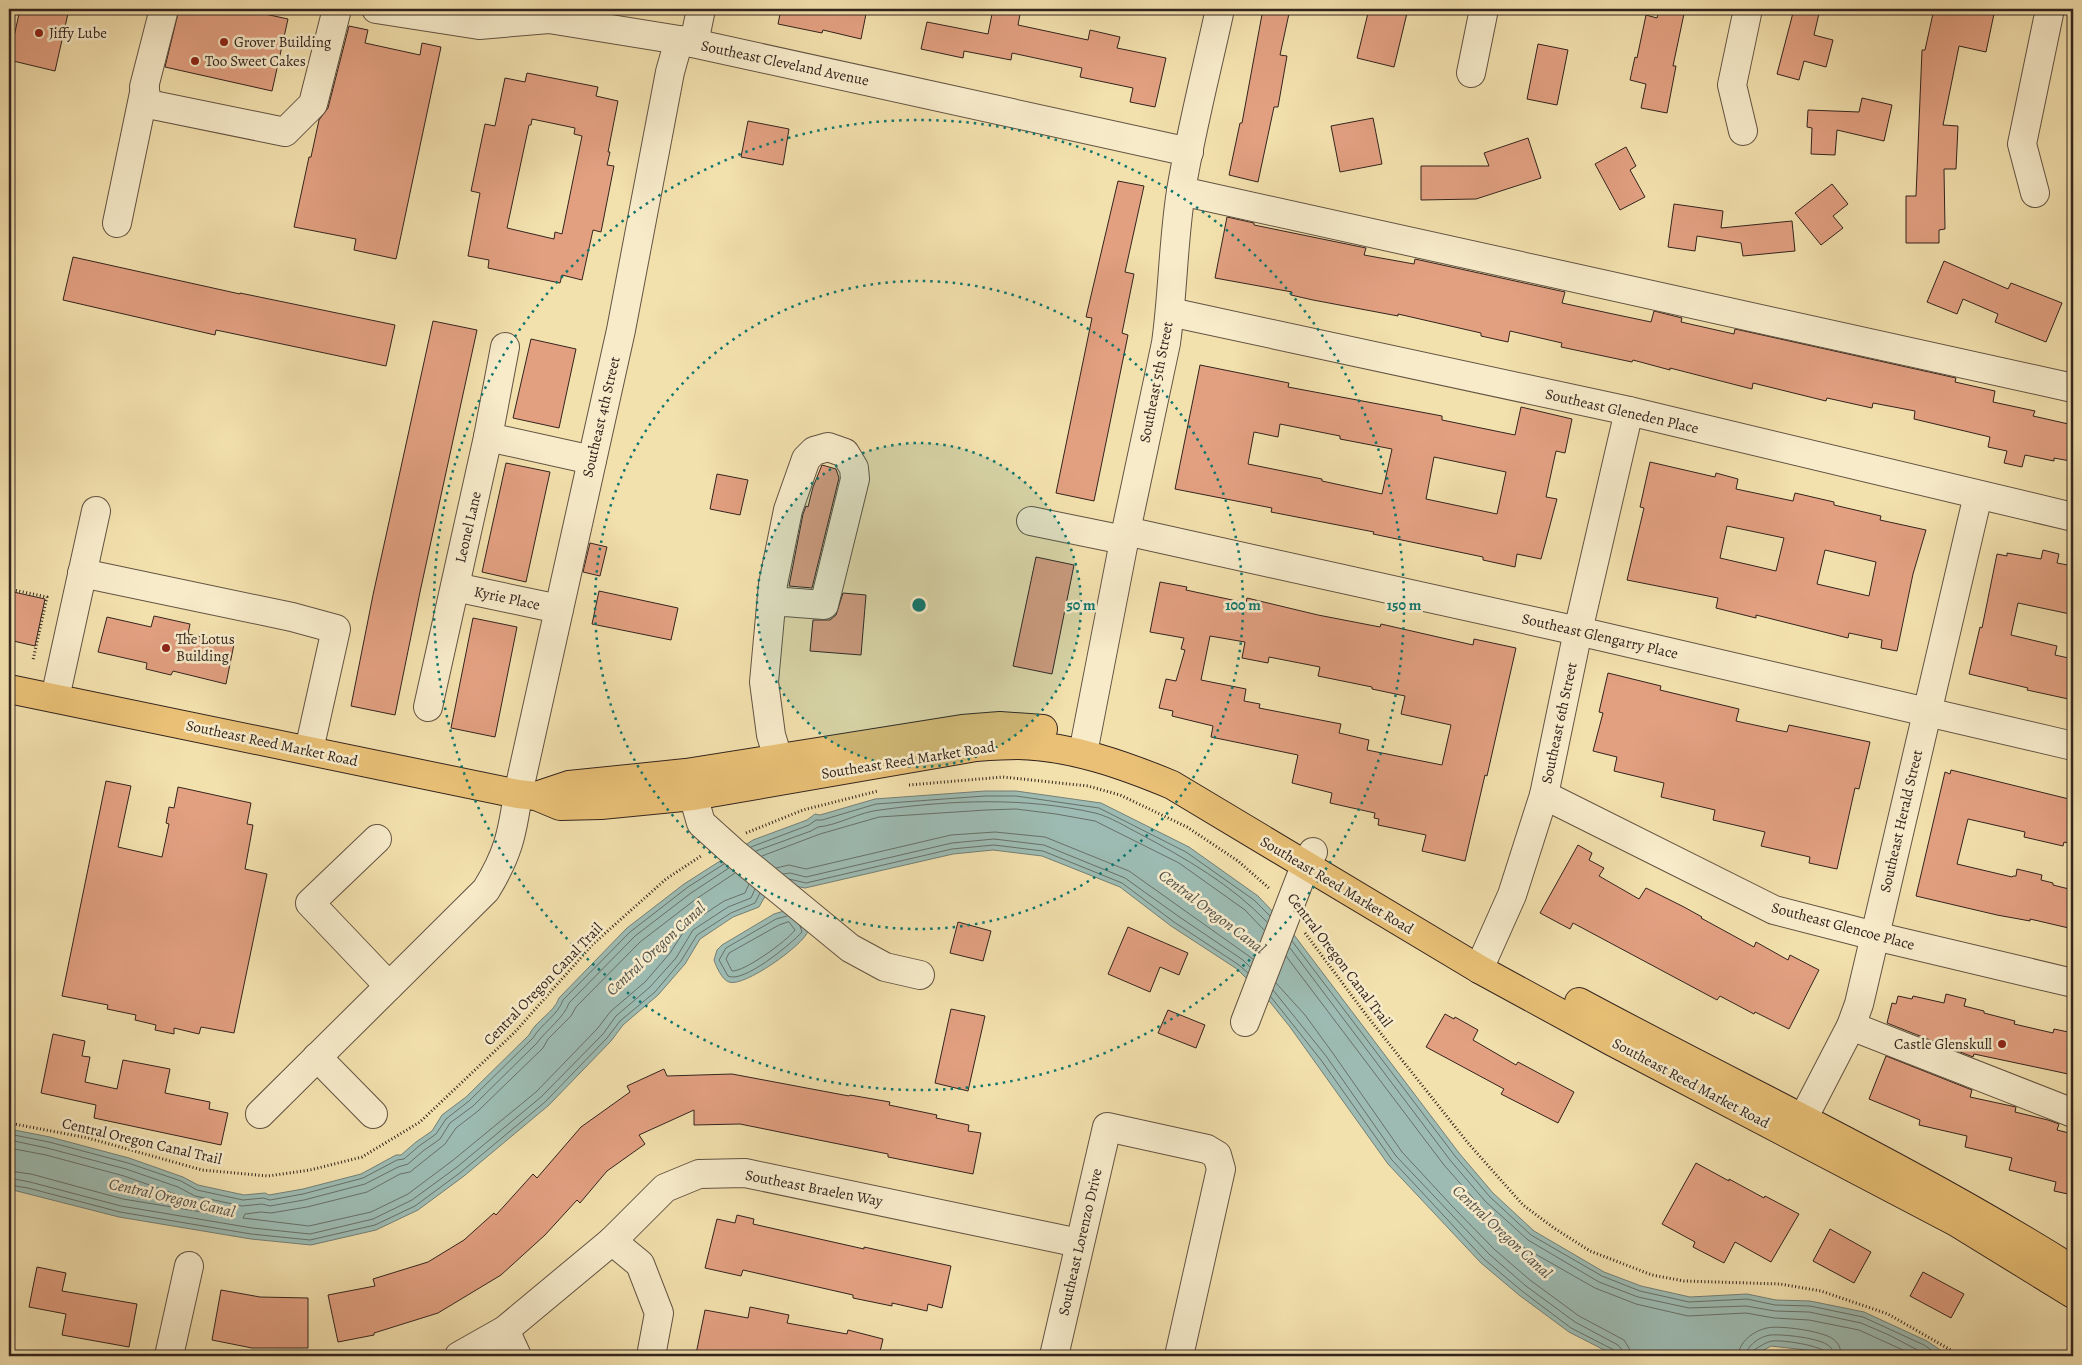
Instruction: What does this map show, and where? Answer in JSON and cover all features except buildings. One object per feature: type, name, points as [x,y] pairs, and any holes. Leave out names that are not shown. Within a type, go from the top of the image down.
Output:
[{"type":"main road","name":"Southeast Reed Market Road","points":[[9,688],[527,795],[560,806],[601,805],[690,784],[778,758],[962,729],[1000,726],[1036,728],[1084,744],[1172,785],[1309,859],[1483,961],[1614,1042],[1798,1127],[2013,1232],[2073,1270]]},
{"type":"main road","name":"Southeast Reed Market Road","points":[[690,784],[976,747],[1084,744]]},
{"type":"main road","name":"Southeast Reed Market Road","points":[[1798,1127],[2073,1294]]},
{"type":"street","points":[[117,223],[145,88],[164,9]]},
{"type":"street","points":[[145,88],[148,104],[285,132],[313,104],[337,9]]},
{"type":"street","name":"Southeast Cleveland Avenue","points":[[376,9],[479,25],[549,19],[687,41],[1189,152]]},
{"type":"street","name":"Southeast 4th Street","points":[[260,1114],[486,890],[501,866],[527,795],[559,609],[621,330],[670,72],[687,41],[701,9]]},
{"type":"street","name":"Southeast 5th Street","points":[[1084,744],[1125,536],[1166,343],[1170,312],[1173,254],[1181,191],[1219,9]]},
{"type":"street","points":[[1471,72],[1484,9]]},
{"type":"street","points":[[1743,132],[1732,85],[1748,9]]},
{"type":"street","points":[[2035,193],[2022,144],[2050,9]]},
{"type":"street","points":[[1181,191],[2073,388]]},
{"type":"street","name":"Southeast Gleneden Place","points":[[1170,312],[1629,411],[2073,517]]},
{"type":"street","name":"Leonel Lane","points":[[428,708],[488,438],[505,347]]},
{"type":"street","name":"Southeast 6th Street","points":[[1483,961],[1512,895],[1544,795],[1578,631],[1629,411]]},
{"type":"street","points":[[488,438],[592,460]]},
{"type":"street","points":[[772,601],[824,605],[855,479],[854,468],[845,453],[828,447],[814,451],[806,459],[788,510],[773,584],[764,682],[771,735],[778,758]]},
{"type":"street","name":"Southeast Herald Street","points":[[1798,1127],[1851,1026],[1864,986],[1978,495]]},
{"type":"street","points":[[55,698],[96,511]]},
{"type":"street","name":"Southeast Glengarry Place","points":[[1031,521],[1125,536],[1578,631],[2073,746]]},
{"type":"street","points":[[82,573],[292,617],[336,629],[309,750]]},
{"type":"street","name":"Kyrie Place","points":[[455,587],[559,609]]},
{"type":"street","points":[[690,784],[701,823],[786,895],[850,948],[885,967],[920,975]]},
{"type":"street","name":"Southeast Glencoe Place","points":[[1544,795],[1774,910],[2073,983]]},
{"type":"street","points":[[377,839],[310,903],[389,986]]},
{"type":"street","points":[[1245,1022],[1309,859]]},
{"type":"street","points":[[1851,1026],[2073,1113]]},
{"type":"street","points":[[317,1057],[373,1114]]},
{"type":"street","name":"Southeast Lorenzo Drive","points":[[1054,1356],[1107,1127],[1207,1149],[1217,1155],[1221,1169],[1179,1356]]},
{"type":"street","name":"Southeast Braelen Way","points":[[459,1356],[505,1330],[612,1241],[665,1188],[699,1174],[745,1173],[1079,1243]]},
{"type":"street","points":[[612,1241],[640,1264],[659,1313],[651,1356]]},
{"type":"street","points":[[170,1356],[189,1266]]},
{"type":"street","points":[[505,1330],[517,1356]]},
{"type":"path","points":[[9,589],[47,597],[33,660]]},
{"type":"path","name":"Central Oregon Canal Trail","points":[[905,786],[1003,778],[1088,786],[1120,795],[1187,827],[1246,868],[1289,908],[1367,1016],[1468,1143],[1523,1205],[1554,1228],[1590,1251],[1652,1275],[1684,1281],[1780,1284],[1821,1291],[1888,1314],[1961,1356]]},
{"type":"path","name":"Central Oregon Canal Trail","points":[[9,1123],[88,1138],[202,1170],[268,1176],[310,1170],[362,1157],[420,1122],[514,1032],[592,945],[666,879],[728,846],[803,810],[886,789]]},
{"type":"water","name":"Central Oregon Canal","points":[[985,791],[1016,791],[1101,803],[1189,847],[1258,896],[1291,931],[1459,1153],[1493,1193],[1534,1231],[1604,1272],[1641,1286],[1690,1297],[1747,1294],[1776,1300],[1810,1301],[1864,1312],[1927,1341],[1949,1356],[1831,1356],[1806,1350],[1771,1346],[1753,1356],[1616,1356],[1569,1332],[1519,1295],[1481,1263],[1388,1164],[1290,1027],[1270,1002],[1237,969],[1171,926],[1120,887],[1042,856],[993,850],[953,854],[805,888],[795,886],[768,891],[759,907],[733,917],[700,939],[685,964],[658,995],[623,1025],[611,1041],[549,1105],[464,1176],[418,1210],[376,1230],[311,1245],[251,1239],[119,1217],[9,1189],[9,1129],[50,1137],[129,1158],[183,1177],[198,1185],[244,1195],[265,1193],[269,1195],[303,1189],[361,1174],[396,1155],[401,1155],[432,1131],[442,1115],[466,1097],[529,1035],[553,1008],[559,998],[627,928],[684,884],[753,840],[807,820],[815,814],[820,815],[875,799]]},
{"type":"water","points":[[784,911],[808,931],[804,937],[785,955],[747,979],[736,982],[726,981],[714,960],[717,950],[722,945],[774,914]]},
{"type":"place","name":"Jiffy Lube","points":[[39,33]]},
{"type":"place","name":"Grover Building","points":[[224,42]]},
{"type":"place","name":"Too Sweet Cakes","points":[[195,61]]},
{"type":"place","name":"The Lotus Building","points":[[166,648]]},
{"type":"place","name":"Castle Glenskull","points":[[2002,1044]]}]
